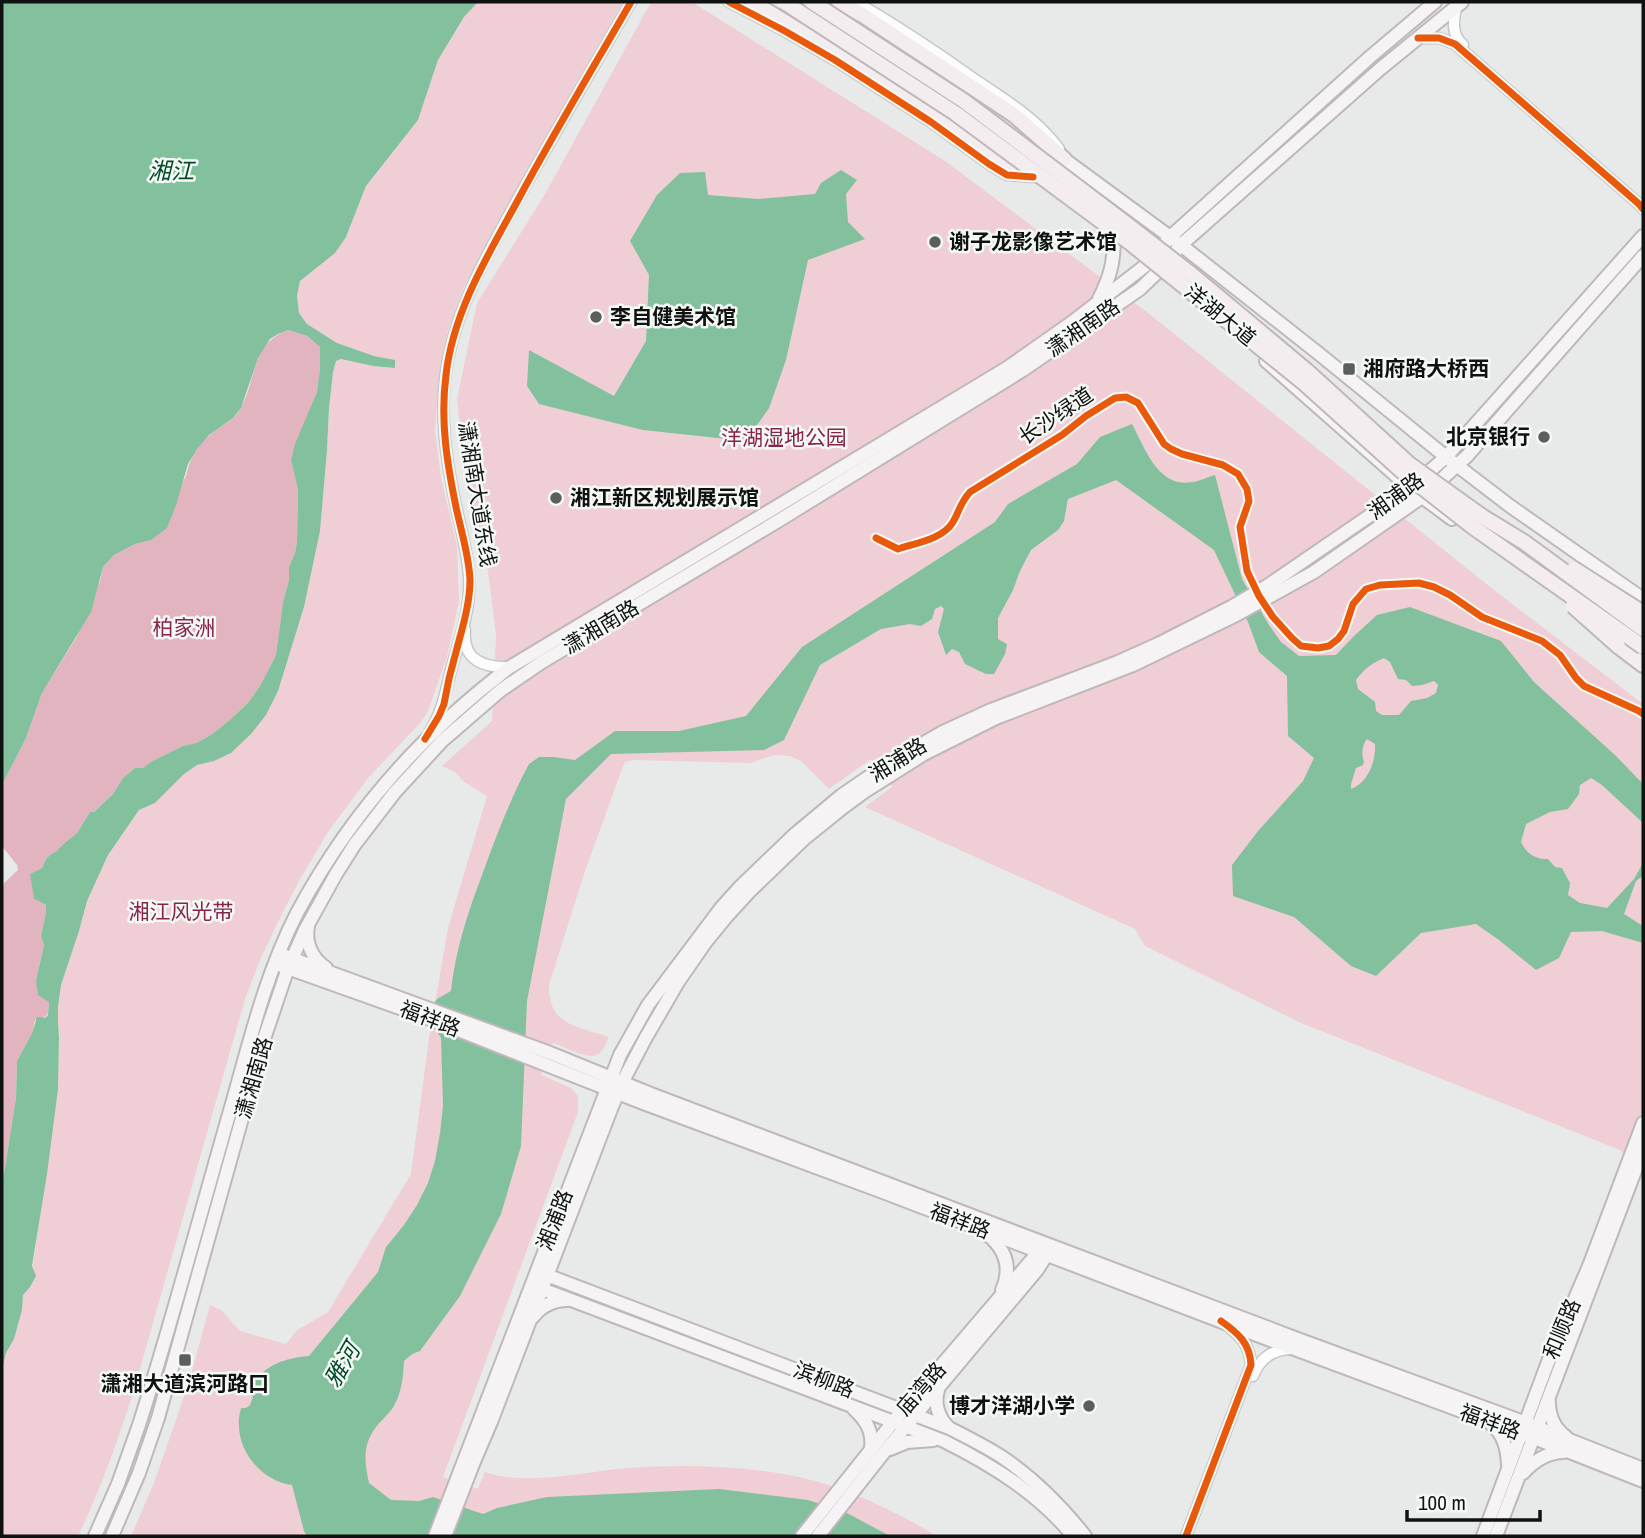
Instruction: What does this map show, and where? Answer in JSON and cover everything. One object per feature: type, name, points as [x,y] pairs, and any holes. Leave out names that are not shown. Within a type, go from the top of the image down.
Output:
[{"type":"highway","points":[[752,2],[938,114],[989,152],[1033,177]]},
{"type":"highway","name":"洋湖大道","points":[[784,2],[955,113],[1128,241],[1304,383],[1404,473],[1507,551],[1643,647]]},
{"type":"highway","name":"洋湖大道","points":[[812,2],[964,101],[1191,274],[1296,362],[1409,464],[1483,517],[1524,542],[1643,629]]},
{"type":"highway","points":[[839,2],[1014,115],[1064,159]]},
{"type":"highway","points":[[1524,542],[1553,556],[1643,613]]},
{"type":"highway","points":[[1507,551],[1643,665]]},
{"type":"main road","name":"潇湘南路","points":[[95,1536],[118,1484],[139,1425],[255,1021],[283,961],[355,844],[395,792],[442,741],[501,690],[542,662],[1023,370],[1140,289],[1175,241],[1370,57],[1435,2]]},
{"type":"main road","name":"潇湘南路","points":[[1175,241],[1459,4]]},
{"type":"main road","points":[[1064,159],[1175,241],[1457,466],[1643,599]]},
{"type":"main road","points":[[1033,177],[1156,265],[1410,488],[1643,656]]},
{"type":"main road","points":[[1097,302],[1108,281],[1114,259],[1114,236]]},
{"type":"main road","name":"湘浦路","points":[[614,1085],[636,1056],[678,982],[727,916],[805,838],[864,792],[924,754],[976,727],[1133,665],[1265,593],[1410,488],[1446,457],[1643,236]]},
{"type":"main road","name":"湘浦路","points":[[1265,593],[1314,572],[1422,497],[1457,466],[1643,256]]},
{"type":"main road","name":"潇湘南路","points":[[112,1536],[139,1474],[158,1418],[278,998],[283,961],[297,914],[346,832],[396,770],[462,705],[510,667],[1007,368],[1097,302],[1156,265]]},
{"type":"main road","name":"湘浦路","points":[[445,1536],[462,1479],[614,1085],[626,1043],[659,989],[721,908],[794,835],[842,795],[889,763],[943,732],[990,710],[1128,657],[1236,610]]},
{"type":"main road","points":[[310,919],[307,933],[310,949],[321,965],[341,977]]},
{"type":"main road","name":"福祥路","points":[[283,961],[341,977],[983,1230],[1045,1249],[1079,1268],[1300,1351],[1486,1414]]},
{"type":"main road","name":"福祥路","points":[[283,961],[319,979],[425,1012]]},
{"type":"main road","points":[[278,998],[288,983],[310,977],[319,979]]},
{"type":"main road","points":[[572,1068],[596,1068],[604,1065],[626,1043]]},
{"type":"main road","points":[[572,1068],[590,1091],[599,1122],[624,1106],[649,1099],[635,1078],[636,1056]]},
{"type":"main road","name":"福祥路","points":[[649,1099],[1045,1249],[1294,1338],[1573,1448],[1643,1481]]},
{"type":"main road","name":"湘浦路","points":[[542,1273],[562,1237],[599,1122]]},
{"type":"main road","name":"和顺路","points":[[1530,1431],[1540,1385],[1551,1354],[1589,1266],[1643,1123]]},
{"type":"main road","name":"和顺路","points":[[1483,1536],[1512,1477],[1530,1431],[1550,1396],[1643,1150]]},
{"type":"main road","points":[[983,1230],[1003,1251],[1007,1261],[1005,1284],[995,1302]]},
{"type":"main road","points":[[562,1237],[559,1252],[562,1268],[566,1276],[579,1287]]},
{"type":"main road","name":"庙湾路","points":[[818,1536],[876,1452],[893,1422],[909,1413],[1022,1287],[1045,1249]]},
{"type":"main road","name":"庙湾路","points":[[935,1382],[995,1302],[1045,1249]]},
{"type":"main road","points":[[1022,1287],[1054,1267],[1061,1265],[1079,1268]]},
{"type":"main road","name":"滨柳路","points":[[542,1273],[954,1431],[1003,1458],[1021,1472],[1055,1503],[1085,1536]]},
{"type":"main road","name":"湘浦路","points":[[435,1536],[491,1422],[529,1323],[536,1286]]},
{"type":"main road","name":"滨柳路","points":[[536,1286],[947,1443],[983,1462],[1024,1489],[1046,1507],[1073,1536]]},
{"type":"main road","points":[[529,1323],[545,1305],[559,1300],[574,1300]]},
{"type":"main road","points":[[867,1397],[896,1401],[907,1398],[935,1382],[941,1420],[954,1431]]},
{"type":"main road","points":[[1540,1385],[1528,1401],[1514,1411],[1486,1414],[1503,1439],[1512,1477],[1538,1459],[1573,1448],[1553,1424],[1549,1410],[1550,1396]]},
{"type":"main road","points":[[848,1405],[857,1411],[870,1428],[876,1452],[907,1442],[932,1440],[947,1443]]},
{"type":"main road","name":"庙湾路","points":[[802,1536],[876,1452],[906,1427],[909,1413]]},
{"type":"main road","name":"福祥路","points":[[1573,1448],[1643,1469]]},
{"type":"main road","name":"和顺路","points":[[1496,1536],[1512,1477]]},
{"type":"street","name":"潇湘南大道东线","points":[[425,739],[444,704],[462,630],[470,580],[445,450],[445,376],[452,341],[465,303],[493,245],[632,2]]},
{"type":"street","name":"潇湘南大道东线","points":[[510,667],[483,664],[470,654],[466,645],[473,580],[448,445],[447,399],[450,369],[466,309],[487,264],[632,2]]},
{"type":"street","points":[[729,2],[835,60],[1007,175],[1033,177]]},
{"type":"street","points":[[856,2],[1023,112],[1048,135],[1064,159]]},
{"type":"street","points":[[1459,4],[1454,22],[1459,42],[1643,201]]},
{"type":"street","points":[[1418,38],[1439,38],[1455,44],[1643,209]]},
{"type":"street","points":[[1189,1536],[1251,1365],[1251,1356],[1244,1341],[1221,1321]]},
{"type":"street","points":[[1189,1536],[1257,1365],[1275,1352],[1290,1349],[1300,1351]]},
{"type":"green space","name":"湘江风光带","points":[[478,2],[623,2],[495,227],[462,291],[448,330],[440,365],[435,430],[441,477],[457,546],[459,601],[447,657],[428,711],[369,777],[328,832],[299,881],[260,960],[245,999],[134,1390],[109,1464],[78,1536],[2,1536],[2,1369],[6,1353],[14,1339],[22,1310],[23,1294],[30,1287],[58,1089],[58,1007],[61,985],[87,901],[108,855],[139,810],[155,803],[197,765],[231,753],[266,715],[278,691],[304,607],[320,531],[329,408],[336,361],[341,359],[395,368],[395,360],[337,343],[307,324],[299,313],[297,296],[300,281],[346,237],[366,186],[418,120],[438,60],[464,17]]},
{"type":"green space","name":"洋湖湿地公园","points":[[651,2],[692,2],[945,161],[1143,309],[1494,590],[1643,704],[1643,1174],[1620,1150],[1301,1023],[1145,946],[1135,929],[865,807],[892,787],[871,759],[829,789],[801,761],[790,756],[774,755],[750,763],[625,762],[585,871],[549,985],[550,999],[559,1017],[576,1027],[609,1037],[601,1052],[591,1056],[553,1043],[541,1075],[571,1088],[578,1096],[578,1112],[443,1477],[478,1489],[485,1472],[501,1476],[537,1478],[653,1467],[706,1466],[760,1470],[835,1487],[887,1509],[936,1536],[131,1536],[154,1483],[188,1385],[210,1305],[221,1310],[240,1331],[286,1344],[296,1331],[328,1312],[411,1174],[429,1038],[448,928],[487,796],[464,782],[455,772],[442,766],[492,721],[496,635],[488,571],[464,464],[457,399],[477,303],[545,194]]},
{"type":"green space","name":"柏家洲","points":[[288,330],[307,336],[320,347],[320,368],[317,392],[291,460],[298,490],[297,541],[289,567],[276,655],[260,686],[248,703],[231,719],[196,743],[183,746],[143,768],[135,768],[123,778],[113,794],[94,812],[90,812],[77,833],[46,859],[42,868],[31,874],[34,899],[46,905],[41,936],[44,945],[36,980],[49,1002],[47,1015],[35,1020],[32,1033],[17,1061],[16,1098],[2,1186],[2,885],[18,870],[2,846],[2,785],[26,738],[42,693],[76,638],[100,581],[103,567],[114,555],[135,544],[151,540],[186,476],[197,448],[236,415],[248,392],[259,356],[275,337]]},
{"type":"water","name":"湘江","points":[[2,2],[478,2],[464,17],[438,60],[418,120],[366,186],[346,237],[335,253],[300,281],[297,296],[299,313],[307,324],[337,343],[395,360],[395,368],[341,359],[336,361],[329,408],[320,531],[304,607],[278,691],[266,715],[231,753],[197,765],[155,803],[139,810],[108,855],[87,901],[61,985],[58,1007],[58,1089],[32,1266],[36,1276],[23,1295],[14,1339],[6,1353],[2,1369],[2,1186],[16,1098],[17,1061],[37,1017],[45,1018],[48,1015],[49,1002],[38,995],[36,980],[44,945],[41,936],[46,905],[34,899],[30,874],[42,868],[51,854],[77,833],[90,812],[94,812],[113,794],[123,778],[135,768],[143,768],[183,746],[211,735],[248,703],[260,686],[276,655],[289,567],[295,553],[298,490],[291,460],[317,392],[320,347],[307,336],[288,330],[270,339],[258,358],[241,408],[233,418],[209,435],[188,464],[167,528],[151,540],[135,544],[114,555],[103,567],[91,612],[42,693],[26,738],[2,785]]},
{"type":"water","points":[[841,170],[857,180],[846,194],[848,222],[865,239],[808,260],[786,360],[769,408],[746,441],[643,430],[539,404],[527,386],[529,350],[614,396],[646,341],[649,275],[630,241],[657,195],[680,173],[705,172],[708,195],[758,199],[815,194],[821,183]]},
{"type":"water","name":"雅河","points":[[1132,424],[1154,465],[1171,479],[1181,483],[1193,482],[1215,475],[1242,579],[1281,642],[1299,656],[1336,655],[1377,615],[1410,607],[1501,641],[1534,682],[1643,784],[1643,823],[1591,778],[1580,785],[1579,794],[1568,809],[1550,812],[1526,824],[1521,842],[1532,855],[1548,859],[1555,867],[1562,868],[1570,883],[1568,895],[1580,903],[1607,908],[1634,879],[1643,863],[1643,876],[1636,881],[1624,914],[1643,926],[1643,943],[1602,931],[1571,932],[1559,958],[1536,970],[1476,924],[1421,933],[1376,976],[1351,966],[1294,917],[1233,896],[1232,865],[1303,781],[1314,758],[1288,736],[1287,676],[1259,652],[1214,550],[1116,480],[1068,499],[1064,521],[1058,530],[1031,550],[998,618],[998,639],[1007,644],[1005,654],[994,674],[986,674],[965,664],[959,652],[952,649],[946,655],[938,632],[944,609],[941,606],[935,609],[932,619],[921,626],[910,624],[881,629],[820,665],[784,740],[764,750],[611,754],[566,799],[527,1001],[521,1146],[501,1214],[460,1296],[420,1351],[404,1361],[398,1397],[392,1409],[370,1436],[366,1449],[369,1483],[391,1500],[419,1501],[433,1497],[483,1514],[497,1508],[547,1497],[719,1489],[808,1500],[845,1512],[890,1536],[307,1536],[292,1485],[271,1478],[248,1456],[240,1436],[241,1408],[250,1405],[253,1397],[247,1391],[266,1370],[289,1359],[309,1356],[378,1272],[386,1247],[404,1225],[428,1183],[435,1161],[443,1106],[441,1038],[433,1025],[433,1005],[437,999],[451,991],[459,946],[472,903],[504,818],[529,764],[539,757],[575,760],[615,731],[679,731],[746,716],[802,647],[995,522],[1008,504],[1077,464],[1100,437]],"holes":[[[1384,658],[1390,662],[1398,679],[1406,680],[1412,686],[1434,681],[1438,685],[1436,693],[1411,701],[1399,715],[1382,715],[1376,711],[1375,702],[1358,689],[1356,680],[1368,667]],[[1367,739],[1375,744],[1372,764],[1362,782],[1351,789],[1356,768],[1363,765],[1362,750]]]},
{"type":"cycle path","points":[[425,739],[444,704],[470,589],[468,561],[450,474],[444,425],[446,375],[456,329],[473,284],[495,242],[631,2]]},
{"type":"cycle path","points":[[729,2],[835,60],[1007,175],[1033,177]]},
{"type":"cycle path","points":[[1418,38],[1439,38],[1455,44],[1643,209]]},
{"type":"cycle path","name":"长沙绿道","points":[[876,538],[898,549],[943,533],[953,522],[970,492],[1062,435],[1115,398],[1126,397],[1138,403],[1164,444],[1171,449],[1223,465],[1238,474],[1247,489],[1249,501],[1240,527],[1247,571],[1273,617],[1301,646],[1329,646],[1338,639],[1344,631],[1353,604],[1366,589],[1380,585],[1419,583],[1450,595],[1482,617],[1542,641],[1560,655],[1584,686],[1643,714]]},
{"type":"cycle path","points":[[1186,1536],[1251,1365],[1242,1339],[1221,1321]]},
{"type":"place","name":"谢子龙影像艺术馆","points":[[935,242]]},
{"type":"place","name":"李自健美术馆","points":[[596,317]]},
{"type":"place","name":"湘府路大桥西","points":[[1349,369]]},
{"type":"place","name":"北京银行","points":[[1544,437]]},
{"type":"place","name":"湘江新区规划展示馆","points":[[556,498]]},
{"type":"place","name":"潇湘大道滨河路口","points":[[185,1360]]},
{"type":"place","name":"博才洋湖小学","points":[[1089,1406]]}]
